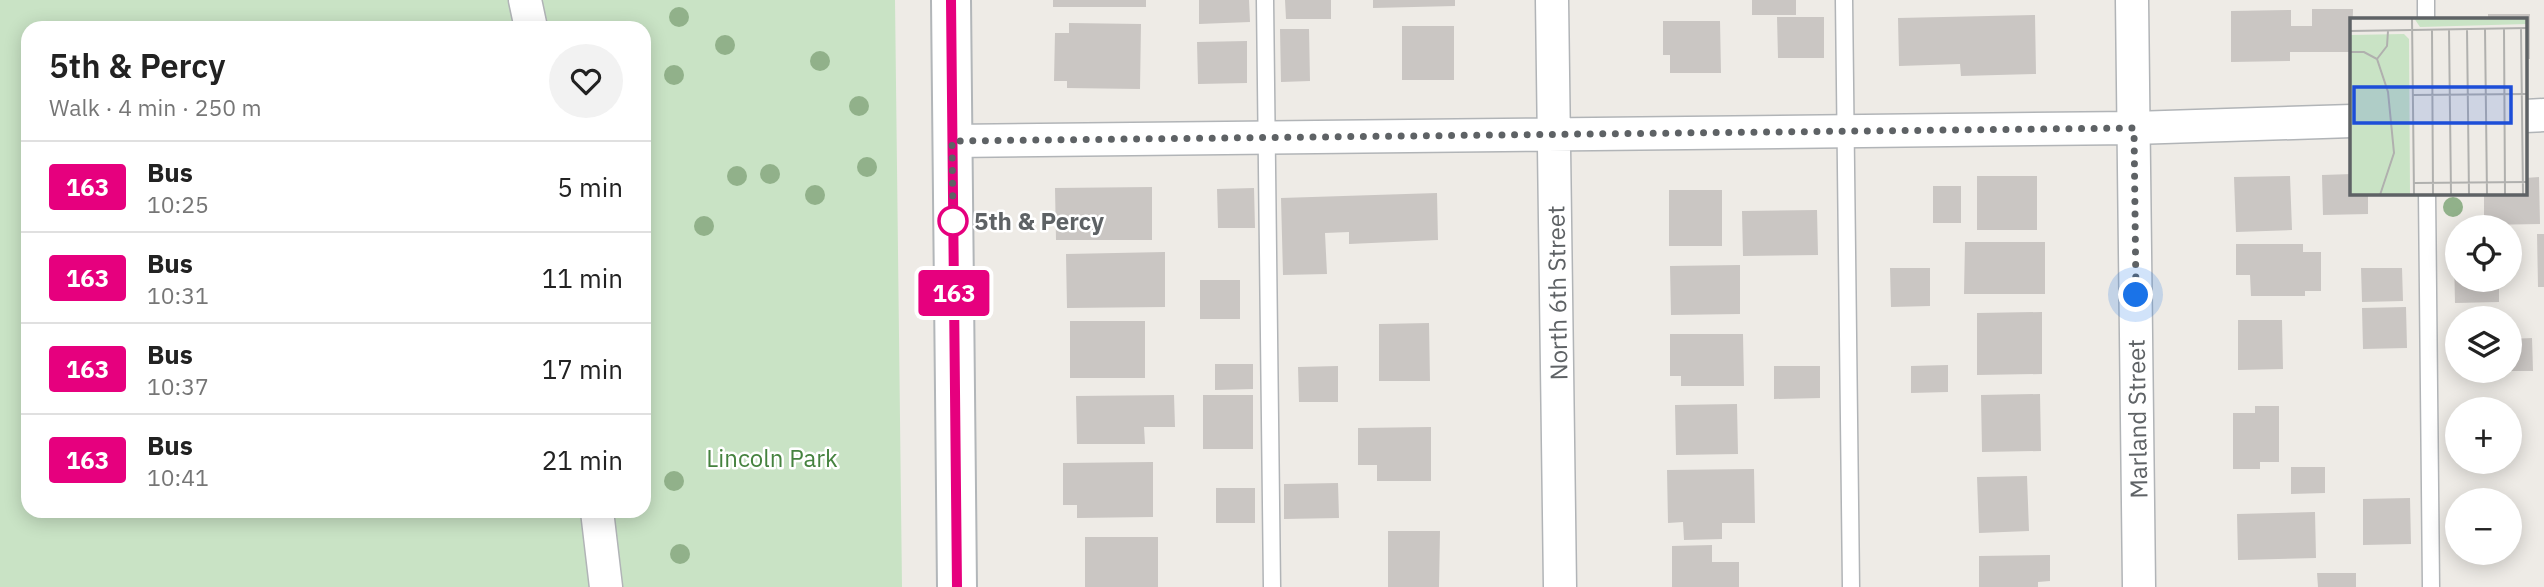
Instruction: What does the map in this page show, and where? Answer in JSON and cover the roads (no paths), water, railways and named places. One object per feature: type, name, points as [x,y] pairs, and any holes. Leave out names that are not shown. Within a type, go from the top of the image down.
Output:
[{"type":"main road","points":[[951,0],[957,587]]},
{"type":"street","points":[[525,0],[530,21]]},
{"type":"street","name":"North 6th Street","points":[[1552,0],[1560,587]]},
{"type":"street","name":"Marland Street","points":[[2132,0],[2139,587]]},
{"type":"street","points":[[2526,116],[2544,115]]},
{"type":"street","points":[[952,141],[2134,128],[2350,121]]},
{"type":"street","points":[[598,518],[606,587]]},
{"type":"lane","points":[[1265,0],[1272,587]]},
{"type":"lane","points":[[1844,0],[1851,587]]},
{"type":"lane","points":[[2426,0],[2426,18]]},
{"type":"lane","points":[[2427,194],[2431,587]]},
{"type":"place","name":"5th & Percy","points":[[953,221]]},
{"type":"park label","name":"Lincoln Park","points":[[772,458]]}]
